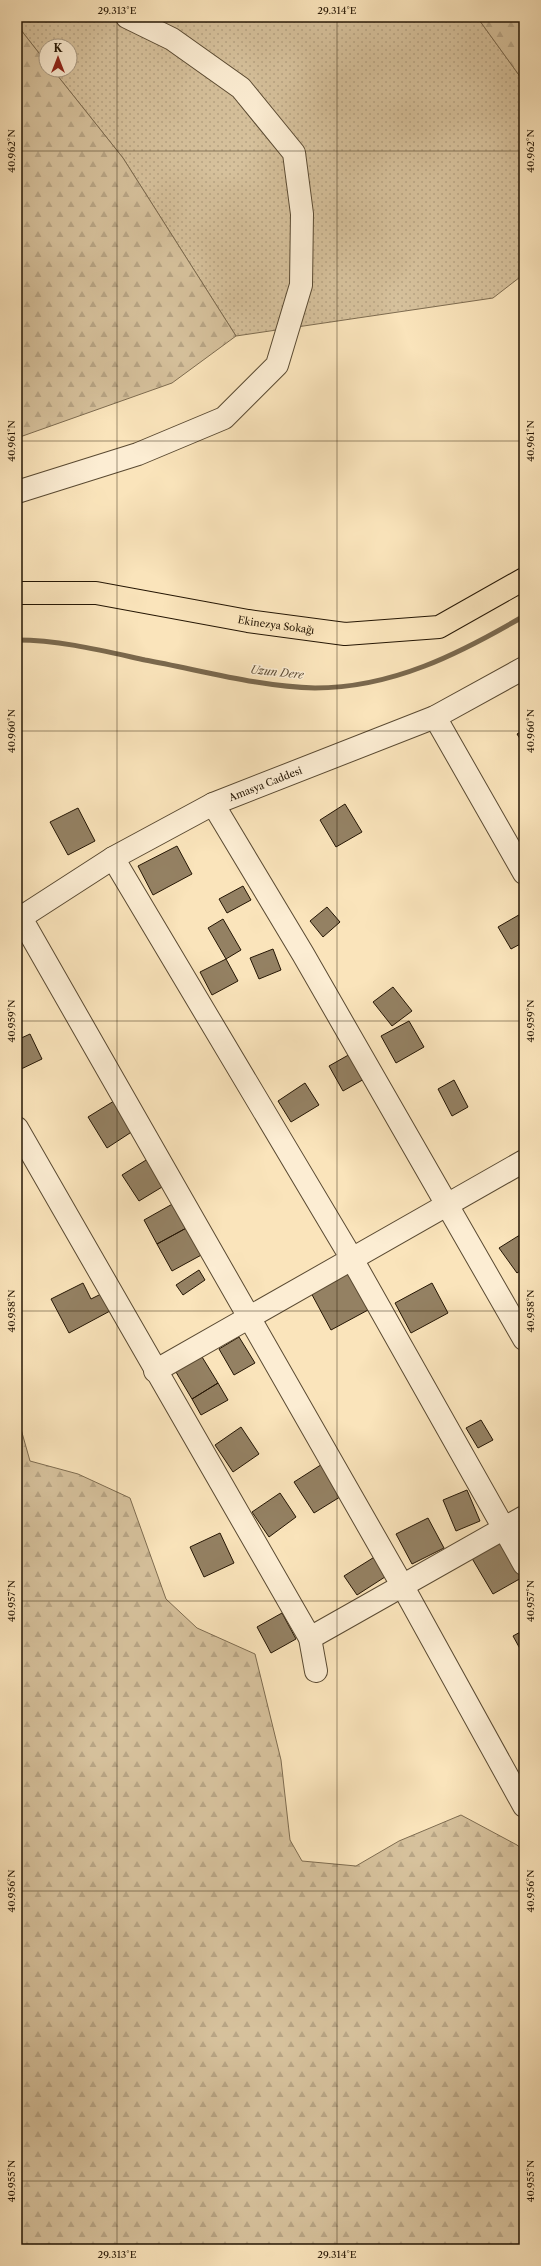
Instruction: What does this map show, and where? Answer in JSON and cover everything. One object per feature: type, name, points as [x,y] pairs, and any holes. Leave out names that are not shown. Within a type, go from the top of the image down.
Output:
[{"type":"main road","name":"Ekinezya Sokağı","points":[[17,593],[96,593],[248,621],[345,634],[438,626],[524,579]]},
{"type":"street","points":[[17,492],[138,454],[224,418],[277,365],[301,285],[302,214],[294,153],[241,88],[172,39],[127,17]]},
{"type":"street","name":"Amasya Caddesi","points":[[19,919],[113,858],[213,804],[435,717],[524,668]]},
{"type":"street","points":[[435,717],[524,873]]},
{"type":"street","points":[[213,804],[303,954],[524,1340]]},
{"type":"street","points":[[113,858],[352,1259],[524,1564]]},
{"type":"street","points":[[19,919],[402,1585],[524,1806]]},
{"type":"street","points":[[17,1128],[155,1371],[310,1638],[316,1671]]},
{"type":"street","points":[[155,1371],[524,1161]]},
{"type":"street","points":[[310,1638],[524,1517]]},
{"type":"green space","points":[[17,17],[477,17],[524,82],[524,274],[493,298],[236,336],[123,158],[59,78],[78,78],[78,38],[38,38],[38,52],[17,25]]},
{"type":"green space","points":[[477,17],[524,17],[524,82]]},
{"type":"green space","points":[[17,25],[38,52],[38,78],[59,78],[123,158],[236,336],[172,383],[17,438]]},
{"type":"green space","points":[[17,1415],[30,1461],[78,1474],[130,1498],[166,1599],[197,1628],[255,1654],[281,1760],[290,1840],[302,1861],[356,1866],[399,1841],[461,1815],[517,1845],[524,1851],[524,2249],[17,2249]]},
{"type":"building","points":[[524,730],[524,745],[517,734]]},
{"type":"building","points":[[345,804],[362,832],[336,847],[320,820]]},
{"type":"building","points":[[78,808],[95,841],[68,855],[50,822]]},
{"type":"building","points":[[177,846],[192,874],[153,895],[138,866]]},
{"type":"building","points":[[243,886],[251,900],[227,913],[219,899]]},
{"type":"building","points":[[327,907],[340,922],[323,937],[310,921]]},
{"type":"building","points":[[524,912],[524,942],[511,949],[498,927]]},
{"type":"building","points":[[223,919],[241,950],[226,959],[208,928]]},
{"type":"building","points":[[273,949],[281,970],[259,979],[250,958]]},
{"type":"building","points":[[226,959],[238,981],[212,995],[200,972]]},
{"type":"building","points":[[393,987],[412,1011],[392,1026],[373,1002]]},
{"type":"building","points":[[409,1021],[424,1047],[396,1063],[381,1036]]},
{"type":"building","points":[[30,1034],[42,1059],[17,1071],[17,1040]]},
{"type":"building","points":[[352,1053],[366,1078],[343,1091],[329,1066]]},
{"type":"building","points":[[454,1080],[468,1107],[452,1116],[438,1089]]},
{"type":"building","points":[[305,1083],[319,1105],[291,1122],[278,1101]]},
{"type":"building","points":[[114,1101],[133,1131],[107,1148],[88,1117]]},
{"type":"building","points":[[151,1157],[167,1184],[139,1201],[122,1175]]},
{"type":"building","points":[[176,1202],[190,1226],[157,1244],[144,1220]]},
{"type":"building","points":[[190,1226],[205,1253],[172,1271],[157,1244]]},
{"type":"building","points":[[523,1233],[524,1268],[517,1273],[499,1248]]},
{"type":"building","points":[[199,1270],[205,1280],[183,1295],[176,1285]]},
{"type":"building","points":[[347,1271],[368,1310],[331,1330],[310,1291]]},
{"type":"building","points":[[83,1283],[91,1299],[101,1294],[110,1311],[69,1333],[51,1299]]},
{"type":"building","points":[[432,1283],[448,1313],[411,1333],[395,1303]]},
{"type":"building","points":[[239,1337],[255,1363],[234,1375],[219,1349]]},
{"type":"building","points":[[199,1352],[218,1383],[192,1399],[173,1367]]},
{"type":"building","points":[[218,1383],[228,1400],[201,1415],[192,1399]]},
{"type":"building","points":[[481,1420],[493,1440],[478,1448],[466,1428]]},
{"type":"building","points":[[241,1427],[259,1454],[233,1472],[215,1445]]},
{"type":"building","points":[[327,1461],[348,1492],[314,1513],[294,1482]]},
{"type":"building","points":[[467,1490],[480,1521],[456,1531],[443,1500]]},
{"type":"building","points":[[280,1493],[296,1517],[269,1537],[252,1512]]},
{"type":"building","points":[[428,1518],[444,1548],[412,1564],[396,1534]]},
{"type":"building","points":[[220,1533],[234,1563],[204,1577],[190,1547]]},
{"type":"building","points":[[500,1537],[523,1577],[493,1594],[470,1555]]},
{"type":"building","points":[[376,1556],[388,1575],[357,1595],[344,1576]]},
{"type":"building","points":[[282,1613],[296,1639],[271,1653],[257,1627]]},
{"type":"building","points":[[524,1630],[524,1656],[513,1636]]},
{"type":"waterway","name":"Uzun Dere","points":[[17,640],[33,640],[66,644],[273,685],[315,688],[371,682],[398,675],[450,655],[524,616]]}]
